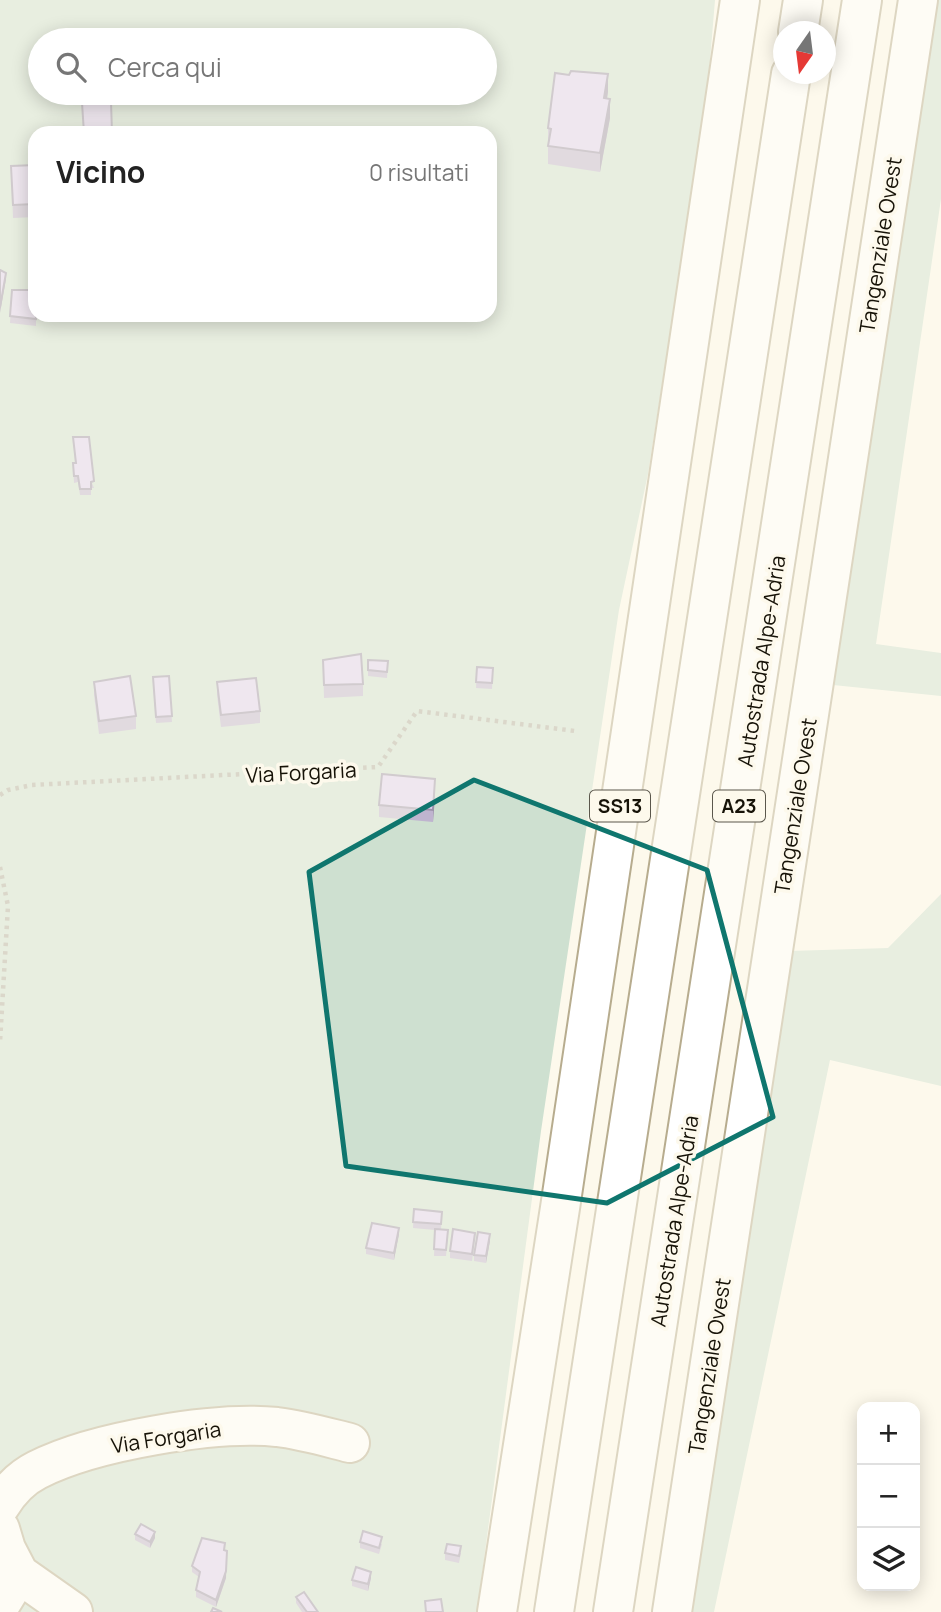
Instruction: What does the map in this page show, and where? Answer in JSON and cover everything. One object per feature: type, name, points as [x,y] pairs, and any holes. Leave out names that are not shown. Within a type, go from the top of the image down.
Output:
[{"type":"main road","name":"SS13","points":[[497,1612],[740,0]]},
{"type":"main road","points":[[800,21],[803,0]]},
{"type":"main road","name":"Autostrada Alpe-Adria","points":[[613,1612],[862,0]]},
{"type":"main road","name":"Tangenziale Ovest","points":[[672,1612],[918,0]]},
{"type":"main road","points":[[554,1612],[789,84]]},
{"type":"main road","name":"Via Forgaria","points":[[0,1506],[8,1493],[37,1470],[94,1449],[153,1437],[203,1429],[279,1427],[350,1443]]},
{"type":"main road","points":[[0,1529],[6,1549],[10,1590],[73,1612]]},
{"type":"path","name":"Via Forgaria","points":[[0,795],[8,790],[32,785],[378,767],[417,711],[575,731]]},
{"type":"path","points":[[0,867],[8,906],[0,1042]]},
{"type":"highlighted area","points":[[474,780],[707,870],[773,1117],[607,1203],[346,1166],[309,872]]},
{"type":"green space","points":[[0,0],[715,0],[707,97],[648,474],[619,610],[541,1131],[477,1612],[0,1612]]},
{"type":"green space","points":[[936,0],[941,0],[941,199],[876,644],[941,653],[941,696],[833,685],[926,30]]},
{"type":"green space","points":[[941,894],[941,1086],[830,1060],[714,1612],[689,1612],[789,951],[888,948]]},
{"type":"building","points":[[571,71],[608,74],[604,98],[610,99],[600,153],[548,146],[555,73],[569,75]]},
{"type":"building","points":[[82,105],[111,105],[112,126],[84,126]]},
{"type":"building","points":[[28,165],[28,204],[13,205],[11,166]]},
{"type":"building","points":[[0,270],[6,273],[0,307]]},
{"type":"building","points":[[12,290],[28,290],[28,318],[10,316]]},
{"type":"building","points":[[73,437],[89,437],[94,481],[91,482],[91,489],[80,489],[78,476],[74,476],[73,463],[76,463]]},
{"type":"building","points":[[361,654],[363,684],[324,685],[323,660]]},
{"type":"building","points":[[368,660],[388,661],[387,672],[368,670]]},
{"type":"building","points":[[477,667],[493,668],[492,683],[476,682]]},
{"type":"building","points":[[130,676],[136,716],[99,721],[94,682]]},
{"type":"building","points":[[169,676],[172,716],[156,717],[153,677]]},
{"type":"building","points":[[256,678],[260,711],[221,715],[217,682]]},
{"type":"building","points":[[382,774],[435,779],[433,810],[379,805]]},
{"type":"building","points":[[414,1209],[442,1212],[441,1224],[413,1222]]},
{"type":"building","points":[[372,1223],[399,1228],[394,1253],[366,1248]]},
{"type":"building","points":[[435,1229],[448,1230],[446,1250],[434,1249]]},
{"type":"building","points":[[453,1229],[475,1233],[472,1254],[450,1251]]},
{"type":"building","points":[[478,1232],[490,1234],[486,1256],[474,1255]]},
{"type":"building","points":[[141,1524],[155,1532],[150,1542],[135,1534]]},
{"type":"building","points":[[363,1531],[382,1537],[379,1548],[360,1542]]},
{"type":"building","points":[[202,1538],[225,1543],[224,1550],[227,1551],[226,1571],[216,1600],[196,1590],[200,1572],[192,1566]]},
{"type":"building","points":[[447,1544],[461,1546],[459,1556],[445,1553]]},
{"type":"building","points":[[356,1567],[371,1572],[368,1584],[352,1580]]},
{"type":"building","points":[[304,1592],[318,1612],[307,1612],[296,1597]]},
{"type":"building","points":[[441,1599],[443,1612],[426,1612],[425,1601]]}]
